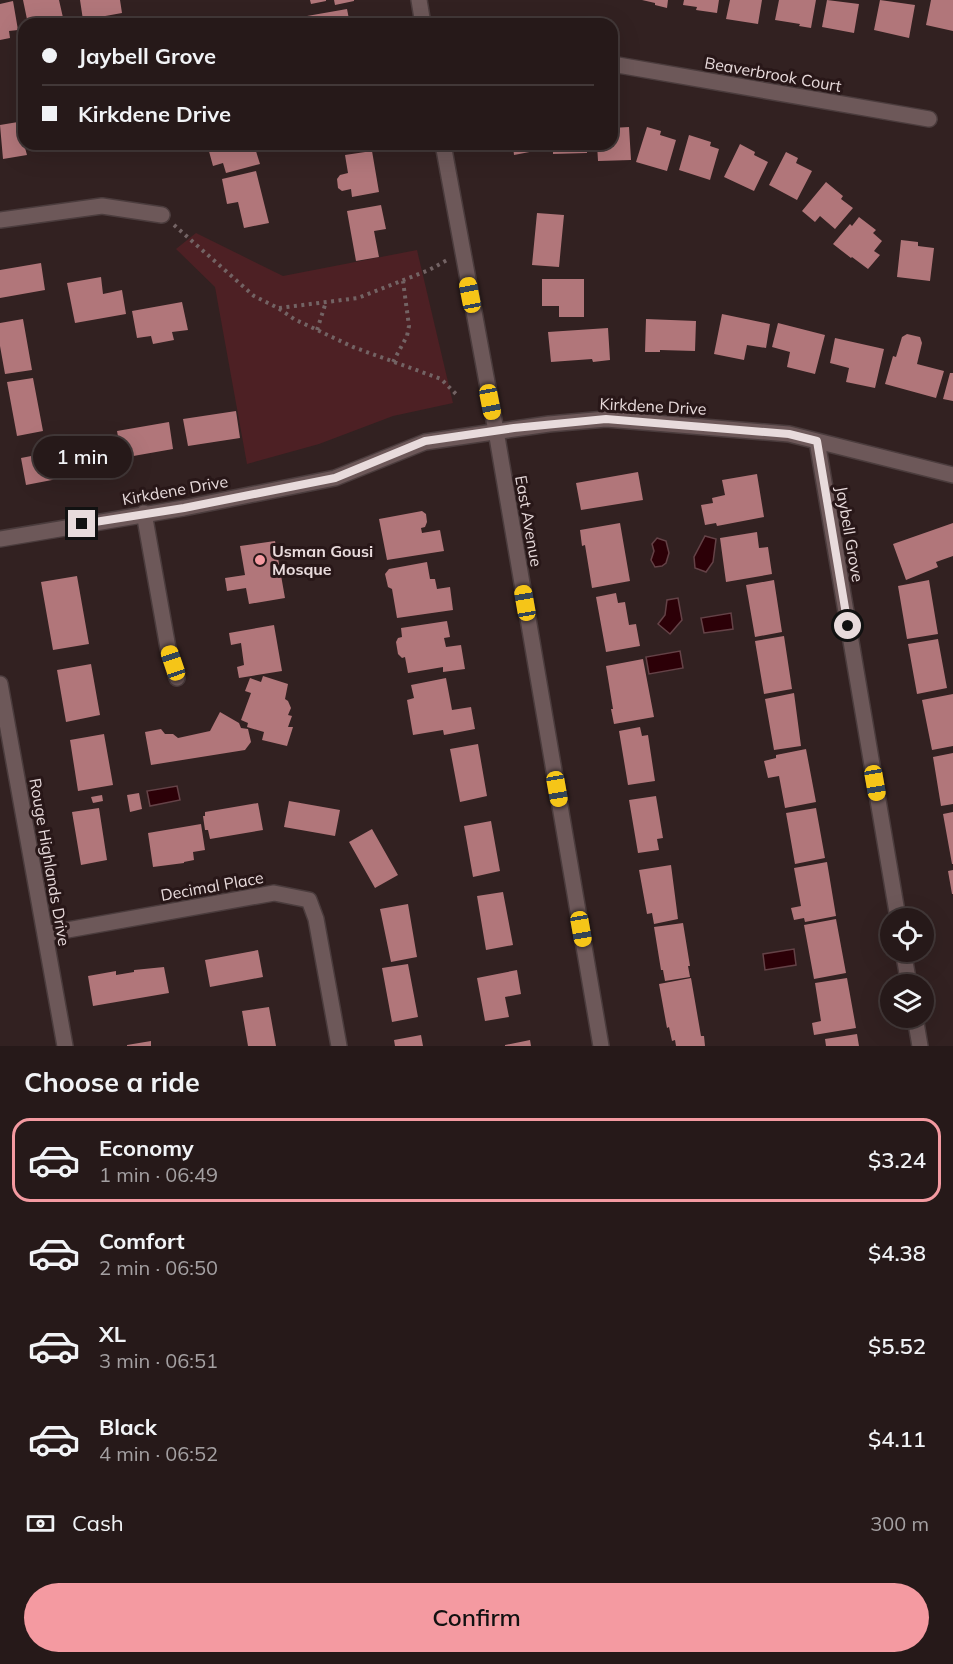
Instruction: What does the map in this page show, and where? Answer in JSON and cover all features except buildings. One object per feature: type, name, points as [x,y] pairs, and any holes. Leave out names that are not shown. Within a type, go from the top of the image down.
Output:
[{"type":"street","points":[[419,0],[422,18]]},
{"type":"street","name":"Beaverbrook Court","points":[[618,65],[929,119]]},
{"type":"street","name":"East Avenue","points":[[444,150],[496,431],[601,1046]]},
{"type":"street","points":[[0,220],[102,206],[162,215]]},
{"type":"street","name":"Kirkdene Drive","points":[[0,539],[184,508],[335,478],[425,441],[606,419],[789,434],[953,475]]},
{"type":"street","name":"Jaybell Grove","points":[[817,441],[896,908]]},
{"type":"street","points":[[144,513],[168,648],[177,678]]},
{"type":"street","name":"Rouge Highlands Drive","points":[[0,684],[64,1046]]},
{"type":"street","name":"Decimal Place","points":[[45,934],[274,893],[309,900],[316,919],[339,1046]]},
{"type":"street","points":[[917,1028],[920,1046]]},
{"type":"path","points":[[162,215],[254,296],[294,319],[352,347],[441,379],[457,395]]},
{"type":"path","points":[[278,308],[358,298],[429,270]]},
{"type":"path","points":[[393,362],[409,326],[403,281]]},
{"type":"path","points":[[316,330],[326,302]]},
{"type":"shaded area","points":[[196,233],[283,276],[417,250],[453,403],[393,416],[319,444],[247,464],[215,287],[176,249]]},
{"type":"shaded area","points":[[705,536],[716,539],[713,562],[706,572],[695,568],[694,557]]},
{"type":"shaded area","points":[[657,538],[666,541],[669,553],[666,563],[655,567],[651,560],[654,551],[652,544]]},
{"type":"shaded area","points":[[678,598],[682,620],[670,634],[658,624],[665,615],[667,600]]},
{"type":"shaded area","points":[[731,613],[733,629],[704,633],[701,618]]},
{"type":"shaded area","points":[[680,651],[683,668],[649,674],[646,657]]},
{"type":"shaded area","points":[[177,786],[180,800],[150,806],[147,791]]},
{"type":"shaded area","points":[[794,949],[796,965],[765,970],[763,954]]},
{"type":"place","name":"Usman Gousi Mosque","points":[[260,560]]},
{"type":"route","points":[[82,524],[184,508],[335,478],[425,441],[514,428],[606,419],[789,434],[817,441],[848,626]]}]
